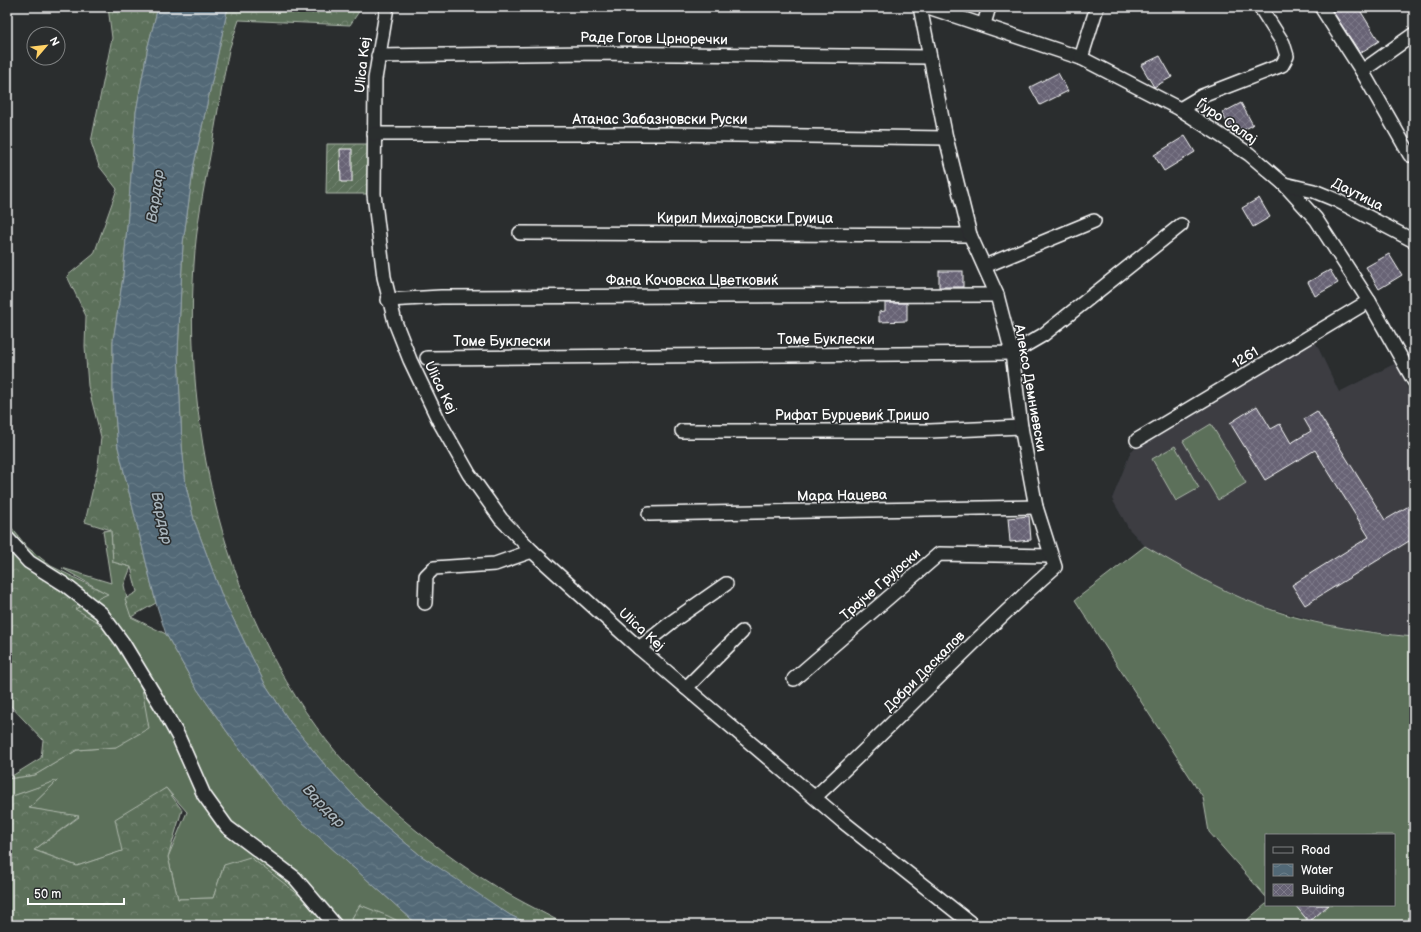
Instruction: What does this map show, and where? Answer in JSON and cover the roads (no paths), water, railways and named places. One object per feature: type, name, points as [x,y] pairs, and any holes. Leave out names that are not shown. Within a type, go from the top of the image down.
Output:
[{"type":"street","name":"Ulica Kej","points":[[387,7],[375,78],[374,194],[377,228],[388,300],[398,329],[425,393],[469,474],[502,518],[532,551],[639,648],[815,797],[973,925]]},
{"type":"street","name":"Алексо Демниевски","points":[[920,7],[946,138],[970,235],[997,295],[1012,353],[1021,427],[1036,507],[1053,561]]},
{"type":"street","name":"Ѓуро Салај","points":[[928,7],[984,24],[1081,58],[1180,109],[1249,154],[1284,184],[1316,219],[1369,301],[1414,381]]},
{"type":"street","points":[[984,24],[989,7]]},
{"type":"street","points":[[1081,58],[1097,7]]},
{"type":"street","points":[[1180,109],[1202,96],[1282,65],[1287,56],[1283,43],[1260,7]]},
{"type":"street","points":[[1321,7],[1362,71],[1410,155]]},
{"type":"street","points":[[1362,71],[1414,34]]},
{"type":"street","name":"Раде Гогов Црноречки","points":[[378,56],[588,53],[929,57]]},
{"type":"street","name":"Атанас Забазновски Руски","points":[[374,134],[670,134],[946,138]]},
{"type":"street","name":"Даутица","points":[[1284,184],[1314,191],[1336,200],[1414,241]]},
{"type":"street","points":[[985,266],[1094,221]]},
{"type":"street","points":[[1012,353],[1042,335],[1181,225]]},
{"type":"street","name":"Кирил Михајловски Груица","points":[[520,233],[970,235]]},
{"type":"street","name":"Фана Кочовска Цветковиќ","points":[[388,300],[441,297],[997,295]]},
{"type":"street","name":"1261","points":[[1137,440],[1369,301]]},
{"type":"street","name":"Томе Буклески","points":[[427,358],[1012,353]]},
{"type":"street","name":"Рифат Бурџевиќ Тришо","points":[[682,431],[930,431],[1021,427]]},
{"type":"street","name":"Мара Нацева","points":[[649,514],[1036,507]]},
{"type":"street","points":[[7,538],[29,562],[64,584],[101,613],[123,643],[163,709],[178,736],[204,795],[227,827],[295,878],[336,925]]},
{"type":"street","points":[[425,603],[426,576],[434,568],[495,564],[532,551]]},
{"type":"street","name":"Трајче Грујоски","points":[[794,679],[939,554],[1053,561]]},
{"type":"street","name":"Добри Даскалов","points":[[815,797],[865,752],[1017,600],[1053,561]]},
{"type":"street","points":[[639,648],[673,621],[726,584]]},
{"type":"street","points":[[686,688],[742,632]]},
{"type":"water","name":"Вардар","points":[[158,7],[228,7],[194,164],[183,243],[178,353],[182,445],[186,486],[194,520],[222,596],[265,684],[290,722],[325,765],[370,813],[420,855],[510,915],[531,925],[418,925],[300,820],[274,793],[235,743],[195,686],[166,634],[156,603],[118,447],[113,392],[113,341],[123,277],[136,112],[148,46]]}]
